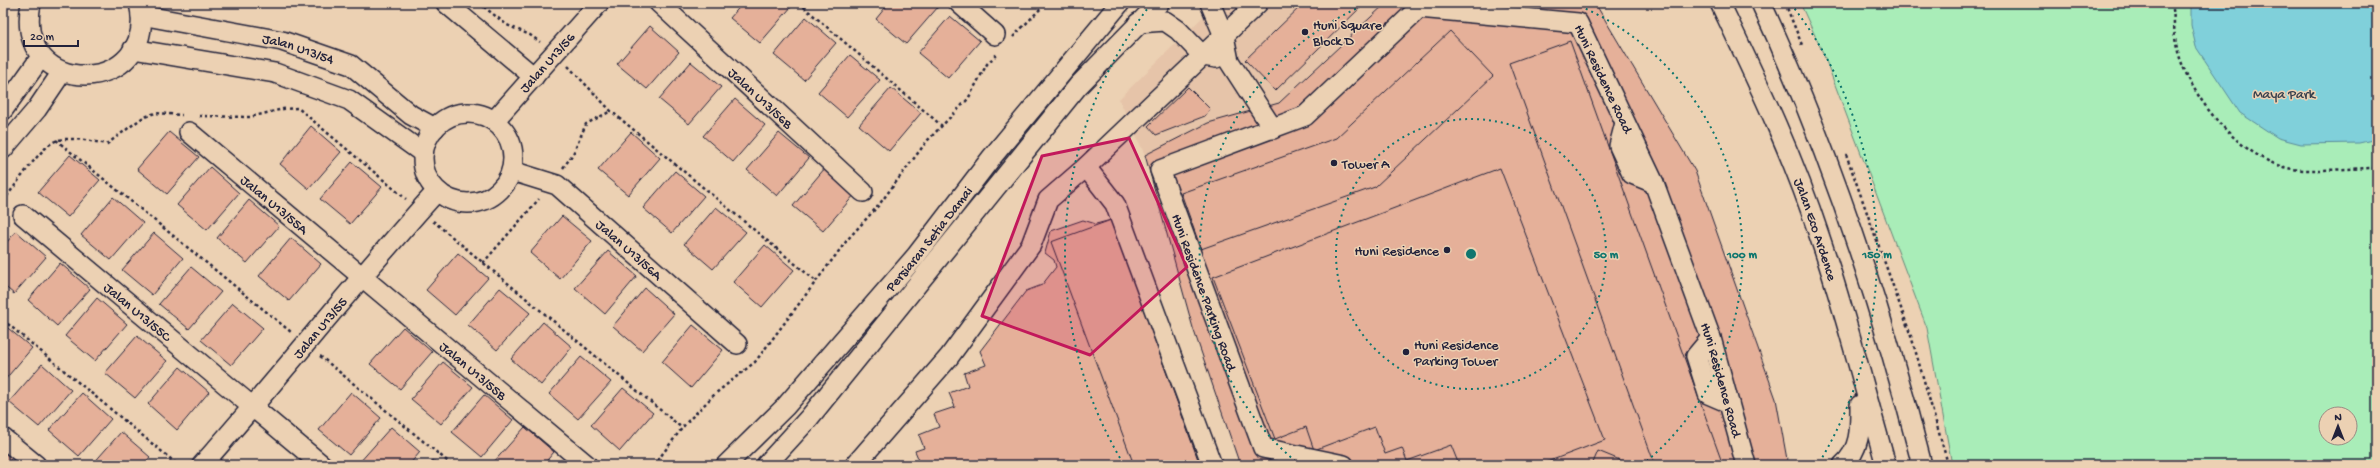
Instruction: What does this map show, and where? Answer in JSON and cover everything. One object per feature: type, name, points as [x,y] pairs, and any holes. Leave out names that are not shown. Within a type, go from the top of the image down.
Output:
[{"type":"street","points":[[31,3],[28,19],[31,39],[41,57],[62,72],[82,76],[102,74],[120,64],[133,49],[140,32],[140,9]]},
{"type":"street","points":[[446,3],[534,77]]},
{"type":"street","name":"Jalan U13/56","points":[[494,121],[599,3]]},
{"type":"street","name":"Jalan U13/56B","points":[[659,3],[863,192]]},
{"type":"street","points":[[959,3],[1000,44]]},
{"type":"street","name":"Persiaran Setia Damai","points":[[726,465],[785,407],[916,256],[992,157],[1120,3]]},
{"type":"street","name":"Persiaran Setia Damai","points":[[766,465],[809,418],[1078,86],[1159,3]]},
{"type":"street","points":[[1210,3],[1224,36],[1229,61],[1273,128]]},
{"type":"street","points":[[855,465],[949,357],[1031,245],[1048,200],[1086,168],[1258,3]]},
{"type":"street","name":"Jalan Eco Ardence","points":[[1720,3],[1780,132],[1824,250],[1860,366],[1886,465]]},
{"type":"street","points":[[1761,3],[1814,125],[1850,226],[1893,360],[1922,465]]},
{"type":"street","name":"Huni Residence Road","points":[[1273,128],[1305,116],[1419,8],[1578,23],[1654,183],[1711,338],[1746,465]]},
{"type":"street","name":"Jalan U13/54","points":[[140,9],[282,41],[352,65],[411,115],[435,128]]},
{"type":"street","points":[[1138,23],[1165,21],[1178,30],[1203,56],[1229,61]]},
{"type":"street","points":[[133,49],[275,73],[349,100],[423,153]]},
{"type":"street","points":[[3,110],[41,57]]},
{"type":"street","points":[[3,149],[37,109],[62,72]]},
{"type":"street","points":[[470,113],[483,116],[494,121],[504,131],[511,143],[514,157],[512,171],[505,185],[494,196],[480,202],[464,203],[449,200],[428,180],[424,167],[423,153],[427,139],[435,128],[457,114],[470,113]]},
{"type":"street","name":"Jalan U13/55A","points":[[190,121],[360,277]]},
{"type":"street","name":"Huni Residence Parking Road","points":[[1273,128],[1160,170],[1263,448],[1344,465]]},
{"type":"street","points":[[1086,168],[1115,204],[1212,465]]},
{"type":"street","name":"Jalan U13/56A","points":[[512,171],[556,185],[737,344]]},
{"type":"street","name":"Jalan U13/55","points":[[202,465],[253,407],[360,277],[437,190]]},
{"type":"street","name":"Jalan U13/55C","points":[[23,215],[322,465]]},
{"type":"street","points":[[1824,250],[1826,288],[1860,405],[1874,465]]},
{"type":"street","name":"Jalan U13/55B","points":[[360,277],[587,465]]},
{"type":"street","points":[[1843,465],[1851,458],[1856,448],[1860,405]]},
{"type":"street","points":[[3,438],[36,465]]},
{"type":"path","points":[[479,3],[507,25],[530,35],[555,53],[611,111],[817,282],[848,239],[942,126],[968,99],[1000,44],[1046,3]]},
{"type":"path","points":[[799,3],[942,126]]},
{"type":"path","points":[[2172,3],[2177,48],[2187,76],[2209,111],[2242,146],[2268,162],[2292,169],[2377,168]]},
{"type":"path","points":[[3,201],[34,160],[56,140],[74,138],[107,144],[142,118],[155,113],[190,121],[250,118],[283,109],[298,108],[682,428],[654,465]]},
{"type":"path","points":[[56,140],[452,465]]},
{"type":"path","points":[[3,320],[178,465]]},
{"type":"highlighted area","points":[[1129,138],[1187,267],[1090,355],[982,316],[1042,156]]},
{"type":"shaded area","points":[[1217,3],[1393,3],[1355,31],[1279,103],[1145,155],[1119,99]]},
{"type":"green space","name":"Maya Park","points":[[1800,3],[2377,3],[2377,465],[1952,465],[1927,328],[1823,53]]},
{"type":"water","points":[[2191,3],[2377,3],[2377,139],[2359,143],[2301,144],[2278,138],[2240,113],[2196,47],[2191,25]]},
{"type":"building","points":[[743,3],[788,3],[792,6],[760,43],[730,18]]},
{"type":"building","points":[[857,3],[867,3],[862,8]]},
{"type":"building","points":[[889,3],[933,3],[938,7],[906,44],[876,19]]},
{"type":"building","name":"Huni Square Block D","points":[[1304,3],[1365,3],[1275,91],[1245,60]]},
{"type":"building","name":"Huni Residence","points":[[1386,3],[1595,3],[1695,171],[1776,399],[1788,465],[1240,465],[1193,328],[1145,155],[1208,123],[1279,103]]},
{"type":"building","points":[[1547,3],[1562,3],[1554,7],[1552,4],[1548,5]]},
{"type":"building","points":[[950,16],[980,41],[948,78],[918,53]]},
{"type":"building","points":[[806,17],[836,43],[804,80],[774,55]]},
{"type":"building","points":[[650,26],[679,52],[647,89],[617,64]]},
{"type":"building","name":"Tower A","points":[[1450,31],[1493,76],[1375,187],[1201,249],[1181,193],[1336,138]]},
{"type":"building","points":[[1570,41],[1723,465],[1655,465],[1509,63]]},
{"type":"building","points":[[850,55],[880,80],[847,117],[818,92]]},
{"type":"building","points":[[691,62],[721,87],[689,124],[659,99]]},
{"type":"building","points":[[1188,87],[1210,109],[1205,116],[1156,135],[1148,126]]},
{"type":"building","points":[[891,88],[921,113],[889,151],[859,125]]},
{"type":"building","points":[[735,99],[765,125],[733,162],[703,136]]},
{"type":"building","points":[[311,126],[341,152],[309,189],[280,164]]},
{"type":"building","points":[[169,132],[199,157],[167,194],[137,169]]},
{"type":"building","points":[[631,132],[660,158],[628,195],[598,170]]},
{"type":"building","points":[[779,133],[809,158],[777,196],[747,170]]},
{"type":"building","points":[[70,155],[100,180],[68,217],[38,192]]},
{"type":"building","points":[[352,162],[382,187],[350,224],[320,199]]},
{"type":"building","points":[[210,167],[239,193],[207,230],[177,205]]},
{"type":"building","points":[[825,168],[855,194],[823,231],[793,206]]},
{"type":"building","name":"Huni Residence Parking Tower","points":[[1500,168],[1605,440],[1539,465],[1483,465],[1482,462],[1475,465],[1459,465],[1451,445],[1407,461],[1402,448],[1385,454],[1375,427],[1314,450],[1306,427],[1275,439],[1213,277]]},
{"type":"building","points":[[675,171],[704,196],[672,233],[643,208]]},
{"type":"building","points":[[113,197],[143,223],[111,260],[81,235]]},
{"type":"building","points":[[249,200],[279,226],[247,263],[217,238]]},
{"type":"building","points":[[716,207],[746,232],[713,269],[684,244]]},
{"type":"building","points":[[562,216],[592,241],[560,279],[530,253]]},
{"type":"building","points":[[1083,220],[1096,224],[1111,220],[1202,465],[921,465],[915,451],[924,448],[919,435],[939,427],[934,414],[955,407],[949,393],[968,386],[964,373],[986,365],[980,351],[1026,291],[1042,285],[1056,267],[1054,260],[1045,253],[1051,231]]},
{"type":"building","points":[[1111,220],[1200,465],[1134,465],[1051,242]]},
{"type":"building","points":[[16,231],[46,257],[14,294],[3,285],[3,247]]},
{"type":"building","points":[[154,233],[183,258],[152,295],[122,270]]},
{"type":"building","points":[[291,238],[321,264],[289,301],[259,276]]},
{"type":"building","points":[[765,245],[794,270],[762,307],[733,282]]},
{"type":"building","points":[[608,251],[637,276],[605,314],[575,288]]},
{"type":"building","points":[[458,253],[488,278],[455,315],[426,290]]},
{"type":"building","points":[[60,263],[90,289],[57,326],[28,300]]},
{"type":"building","points":[[191,267],[221,292],[189,329],[159,304]]},
{"type":"building","points":[[500,288],[530,313],[497,350],[468,325]]},
{"type":"building","points":[[645,288],[674,314],[642,351],[613,326]]},
{"type":"building","points":[[97,298],[127,324],[95,361],[65,336]]},
{"type":"building","points":[[233,303],[263,328],[231,365],[201,340]]},
{"type":"building","points":[[543,322],[572,347],[541,385],[511,359]]},
{"type":"building","points":[[3,324],[32,348],[3,382]]},
{"type":"building","points":[[693,325],[723,350],[691,388],[662,362]]},
{"type":"building","points":[[403,327],[432,352],[400,389],[370,364]]},
{"type":"building","points":[[137,336],[167,361],[135,398],[105,373]]},
{"type":"building","points":[[581,357],[611,382],[578,419],[549,394]]},
{"type":"building","points":[[443,362],[473,387],[441,424],[411,399]]},
{"type":"building","points":[[42,364],[71,390],[39,427],[9,402]]},
{"type":"building","points":[[180,367],[209,392],[177,430],[148,404]]},
{"type":"building","points":[[623,388],[653,413],[620,451],[591,425]]},
{"type":"building","points":[[351,392],[381,418],[349,455],[319,430]]},
{"type":"building","points":[[82,393],[111,419],[79,456],[49,430]]},
{"type":"building","points":[[484,395],[513,420],[482,457],[452,432]]},
{"type":"building","points":[[391,427],[420,452],[409,465],[358,464]]},
{"type":"building","points":[[525,427],[554,452],[543,465],[492,464]]},
{"type":"building","points":[[121,432],[150,457],[143,465],[92,465]]},
{"type":"building","points":[[3,450],[12,458],[6,465],[3,465]]},
{"type":"building","points":[[1598,451],[1632,465],[1592,465]]},
{"type":"building","points":[[433,460],[439,465],[429,465]]},
{"type":"place","name":"Huni Square Block D","points":[[1305,32]]},
{"type":"place","name":"Tower A","points":[[1334,163]]},
{"type":"place","name":"Huni Residence","points":[[1447,250]]},
{"type":"place","name":"Huni Residence Parking Tower","points":[[1406,352]]}]
